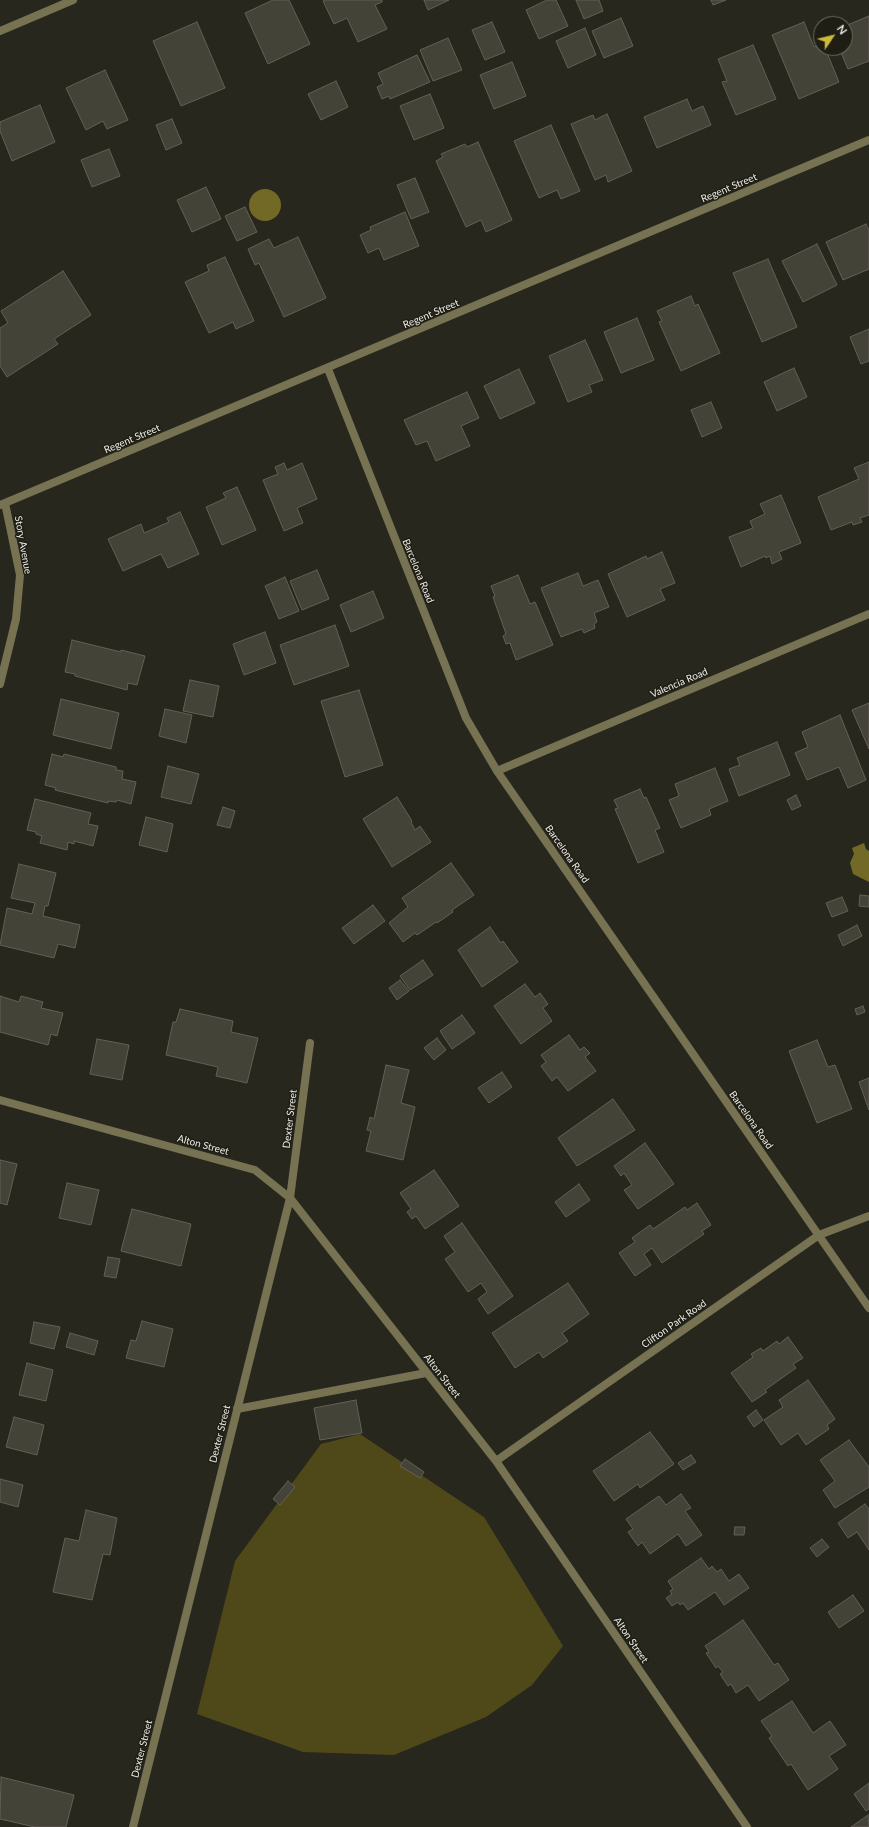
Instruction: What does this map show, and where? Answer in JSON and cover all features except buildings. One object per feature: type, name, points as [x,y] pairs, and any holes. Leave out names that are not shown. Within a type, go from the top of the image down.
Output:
[{"type":"street","points":[[0,31],[73,0]]},
{"type":"street","name":"Regent Street","points":[[2,504],[328,369],[869,140]]},
{"type":"street","name":"Barcelona Road","points":[[328,369],[466,718],[497,771],[869,1308]]},
{"type":"street","name":"Story Avenue","points":[[0,684],[16,619],[20,575],[2,504]]},
{"type":"street","name":"Valencia Road","points":[[497,771],[869,614]]},
{"type":"street","name":"Dexter Street","points":[[133,1827],[290,1198],[310,1043]]},
{"type":"street","name":"Alton Street","points":[[0,1100],[256,1170],[290,1198],[496,1461],[747,1827]]},
{"type":"street","name":"Clifton Park Road","points":[[496,1461],[819,1235],[869,1216]]},
{"type":"street","points":[[237,1409],[426,1373]]},
{"type":"shaded area","points":[[262,189],[268,189],[278,196],[281,205],[280,211],[274,218],[268,221],[262,221],[252,214],[249,208],[249,202],[256,192]]},
{"type":"shaded area","points":[[864,843],[866,849],[869,851],[869,882],[853,874],[850,863],[854,854],[852,848]]},
{"type":"shaded area","points":[[360,1434],[484,1517],[563,1646],[532,1685],[486,1717],[394,1755],[303,1752],[197,1714],[235,1561],[321,1444]]}]
